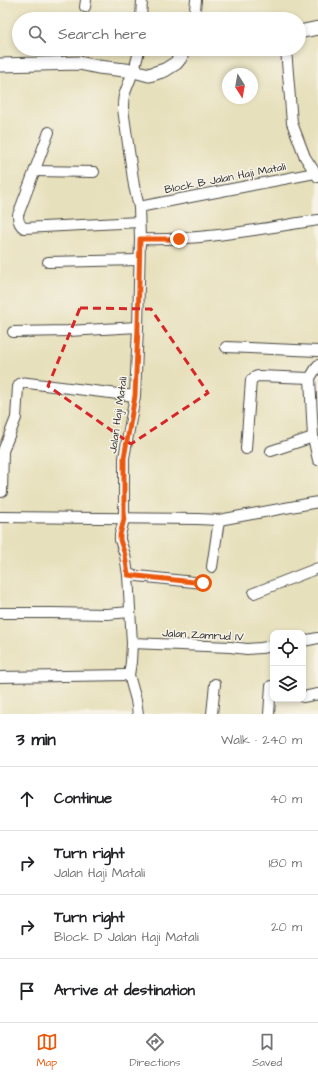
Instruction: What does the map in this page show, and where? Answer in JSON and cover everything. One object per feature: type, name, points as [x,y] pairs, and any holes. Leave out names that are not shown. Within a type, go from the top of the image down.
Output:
[{"type":"street","points":[[141,12],[142,0]]},
{"type":"street","points":[[195,12],[196,0]]},
{"type":"street","points":[[306,31],[318,28]]},
{"type":"street","name":"Jalan Haji Matali","points":[[137,56],[134,71],[124,97],[123,109],[133,179],[139,207],[140,239],[135,396],[124,458],[124,519],[120,540],[125,555],[128,575],[132,643],[129,675],[138,714]]},
{"type":"street","points":[[0,65],[79,63],[98,67],[134,71],[149,75],[165,70],[176,63],[181,56]]},
{"type":"street","points":[[287,56],[292,123],[305,157],[317,175]]},
{"type":"street","points":[[49,132],[36,171],[18,215],[21,226],[24,228],[139,222]]},
{"type":"street","points":[[36,171],[94,172]]},
{"type":"street","name":"Block B Jalan Haji Matali","points":[[139,207],[317,175]]},
{"type":"street","points":[[140,239],[161,240],[204,237],[318,220]]},
{"type":"street","points":[[48,262],[139,260]]},
{"type":"street","points":[[13,332],[138,327]]},
{"type":"street","points":[[226,347],[318,351]]},
{"type":"street","points":[[318,365],[310,378],[313,437],[318,460]]},
{"type":"street","points":[[246,449],[251,380],[258,376],[310,378]]},
{"type":"street","points":[[2,492],[3,451],[16,418],[18,387],[20,383],[22,382],[135,396]]},
{"type":"street","points":[[271,450],[313,437]]},
{"type":"street","points":[[0,517],[219,520],[318,502]]},
{"type":"street","points":[[212,567],[219,520]]},
{"type":"street","points":[[254,593],[318,568]]},
{"type":"street","points":[[128,575],[203,583]]},
{"type":"street","points":[[0,613],[107,614],[130,612]]},
{"type":"street","points":[[306,640],[318,638]]},
{"type":"street","name":"Jalan Zamrud IV","points":[[132,643],[247,649],[270,646]]},
{"type":"street","points":[[0,677],[129,675]]},
{"type":"street","points":[[212,714],[215,684]]},
{"type":"street","points":[[306,696],[318,694]]},
{"type":"street","points":[[269,714],[270,700]]},
{"type":"highlighted area","points":[[80,308],[151,309],[208,393],[131,444],[48,386]]},
{"type":"route","points":[[179,239],[140,239],[135,396],[124,458],[124,519],[120,540],[125,555],[128,575],[203,583]]}]
